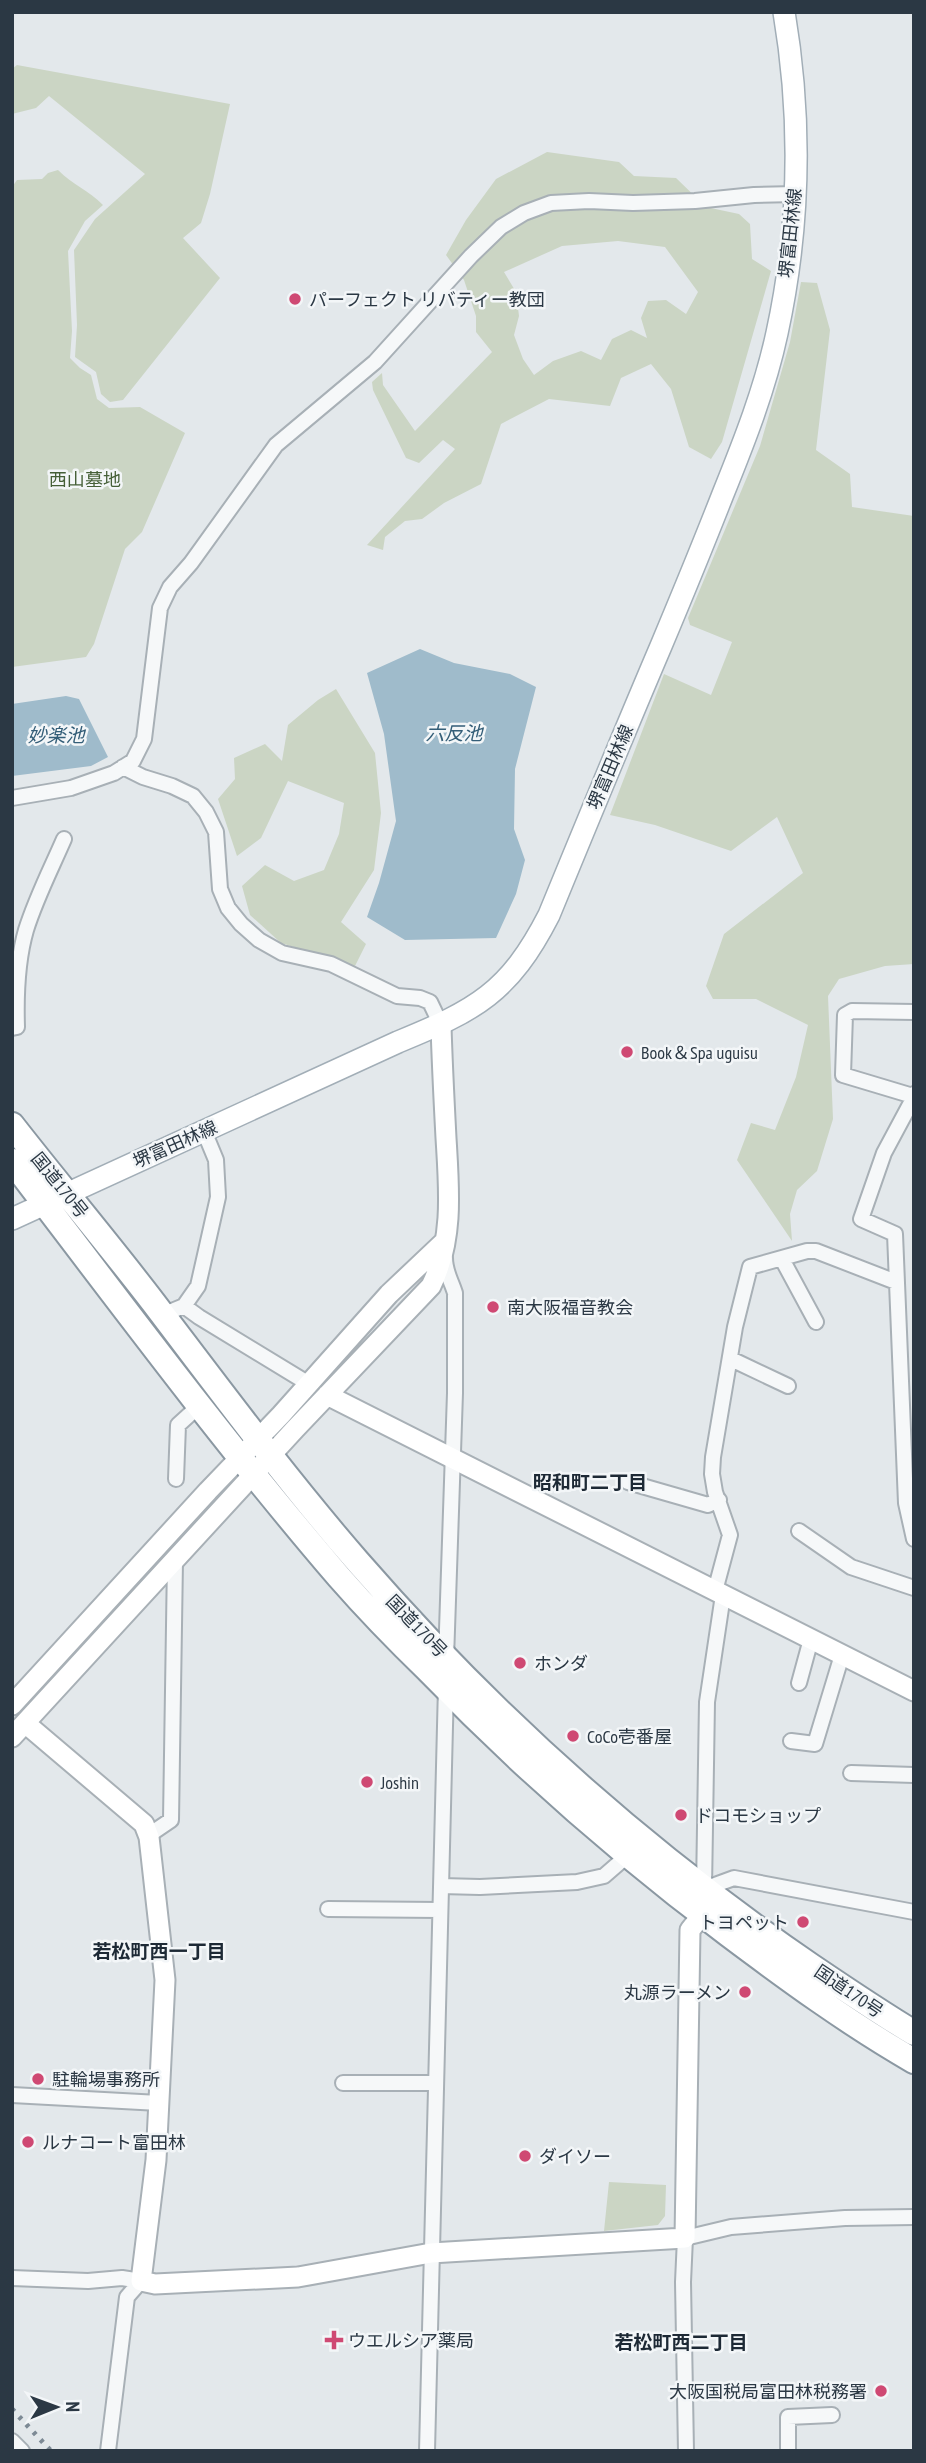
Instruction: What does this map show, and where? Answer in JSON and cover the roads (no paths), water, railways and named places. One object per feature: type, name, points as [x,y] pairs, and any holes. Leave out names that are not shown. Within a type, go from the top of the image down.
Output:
[{"type":"highway","name":"国道170号","points":[[12,1125],[56,1198],[200,1405],[256,1456],[446,1656],[560,1768],[632,1832],[744,1920],[914,2034]]},
{"type":"highway","name":"国道170号","points":[[12,1161],[56,1198],[173,1310],[256,1456],[340,1578],[487,1731],[627,1856],[702,1915],[801,1988],[871,2036],[914,2061]]},
{"type":"main road","name":"堺富田林線","points":[[12,1219],[467,1012],[497,989],[531,949],[549,915],[690,578],[761,391],[779,320],[790,255],[796,194],[796,120],[791,53],[784,12]]},
{"type":"street","points":[[12,798],[71,788],[114,773],[133,761],[144,739],[160,608],[170,587],[191,563],[276,445],[376,362],[471,256],[501,227],[524,213],[551,204],[589,201],[695,201],[796,194]]},
{"type":"street","points":[[123,767],[193,796],[206,812],[216,832],[220,889],[228,908],[258,940],[282,953],[331,964],[397,996],[420,998],[430,1003],[441,1025],[449,1193],[446,1272],[455,1293],[455,1393],[427,2451]]},
{"type":"street","points":[[12,1028],[17,1027],[17,988],[25,932],[64,839]]},
{"type":"street","points":[[913,1535],[906,1503],[895,1234],[861,1219],[884,1153],[913,1096],[843,1075],[845,1015],[852,1010],[914,1012]]},
{"type":"street","points":[[173,1310],[198,1286],[218,1197],[216,1160],[204,1131]]},
{"type":"street","points":[[111,2450],[127,2297],[141,2281],[156,2160],[165,1980],[149,1835],[144,1824],[19,1730],[175,1561],[309,1384],[389,1294],[446,1241]]},
{"type":"street","points":[[12,1705],[256,1456],[327,1395],[431,1286],[438,1272],[446,1241]]},
{"type":"street","points":[[897,1282],[816,1251],[807,1251],[750,1268],[735,1327],[713,1457],[712,1474],[730,1535],[719,1593],[707,1702],[704,1889],[734,1878],[914,1912]]},
{"type":"street","points":[[782,1259],[816,1322]]},
{"type":"street","points":[[173,1310],[199,1317],[309,1384]]},
{"type":"street","points":[[731,1359],[789,1385]]},
{"type":"street","points":[[327,1395],[914,1691]]},
{"type":"street","points":[[176,1479],[178,1425],[200,1405]]},
{"type":"street","points":[[628,1482],[708,1505],[719,1500]]},
{"type":"street","points":[[799,1531],[851,1567],[914,1588]]},
{"type":"street","points":[[149,1835],[171,1820],[175,1561]]},
{"type":"street","points":[[799,1683],[811,1639]]},
{"type":"street","points":[[791,1741],[816,1744],[842,1655]]},
{"type":"street","points":[[851,1773],[914,1775]]},
{"type":"street","points":[[441,1886],[480,1887],[578,1882],[604,1876],[627,1856]]},
{"type":"street","points":[[328,1909],[440,1910]]},
{"type":"street","points":[[685,2451],[682,2282],[690,1930],[702,1915]]},
{"type":"street","points":[[343,2082],[436,2083]]},
{"type":"street","points":[[12,2095],[159,2103]]},
{"type":"street","points":[[12,2278],[88,2281],[122,2278],[155,2284],[298,2277],[431,2253],[685,2238],[731,2227],[845,2218],[914,2217]]},
{"type":"street","points":[[788,2451],[788,2417],[832,2415]]},
{"type":"street","points":[[12,2441],[22,2451]]},
{"type":"water","name":"六反池","points":[[420,649],[454,663],[510,674],[536,687],[515,769],[514,829],[525,860],[516,894],[496,938],[405,940],[367,917],[396,821],[384,734],[367,673]]},
{"type":"water","name":"妙楽池","points":[[66,696],[79,699],[108,757],[91,766],[12,776],[12,704]]},
{"type":"railway","points":[[12,2409],[51,2451]]},
{"type":"place","name":"パーフェクト リバティー教団","points":[[295,299]]},
{"type":"place","name":"Book＆Spa uguisu","points":[[627,1052]]},
{"type":"place","name":"南大阪福音教会","points":[[493,1307]]},
{"type":"place","name":"ホンダ","points":[[520,1663]]},
{"type":"place","name":"CoCo壱番屋","points":[[573,1736]]},
{"type":"place","name":"Joshin","points":[[367,1782]]},
{"type":"place","name":"ドコモショップ","points":[[681,1815]]},
{"type":"place","name":"トヨペット","points":[[803,1922]]},
{"type":"place","name":"丸源ラーメン","points":[[745,1992]]},
{"type":"place","name":"駐輪場事務所","points":[[38,2079]]},
{"type":"place","name":"ルナコート富田林","points":[[28,2142]]},
{"type":"place","name":"ダイソー","points":[[525,2156]]},
{"type":"place","name":"ウエルシア薬局","points":[[334,2340]]},
{"type":"place","name":"大阪国税局富田林税務署","points":[[881,2391]]},
{"type":"district","name":"昭和町二丁目","points":[[590,1482]]},
{"type":"district","name":"若松町西一丁目","points":[[159,1951]]},
{"type":"district","name":"若松町西二丁目","points":[[681,2342]]},
{"type":"park label","name":"西山墓地","points":[[85,479]]}]
